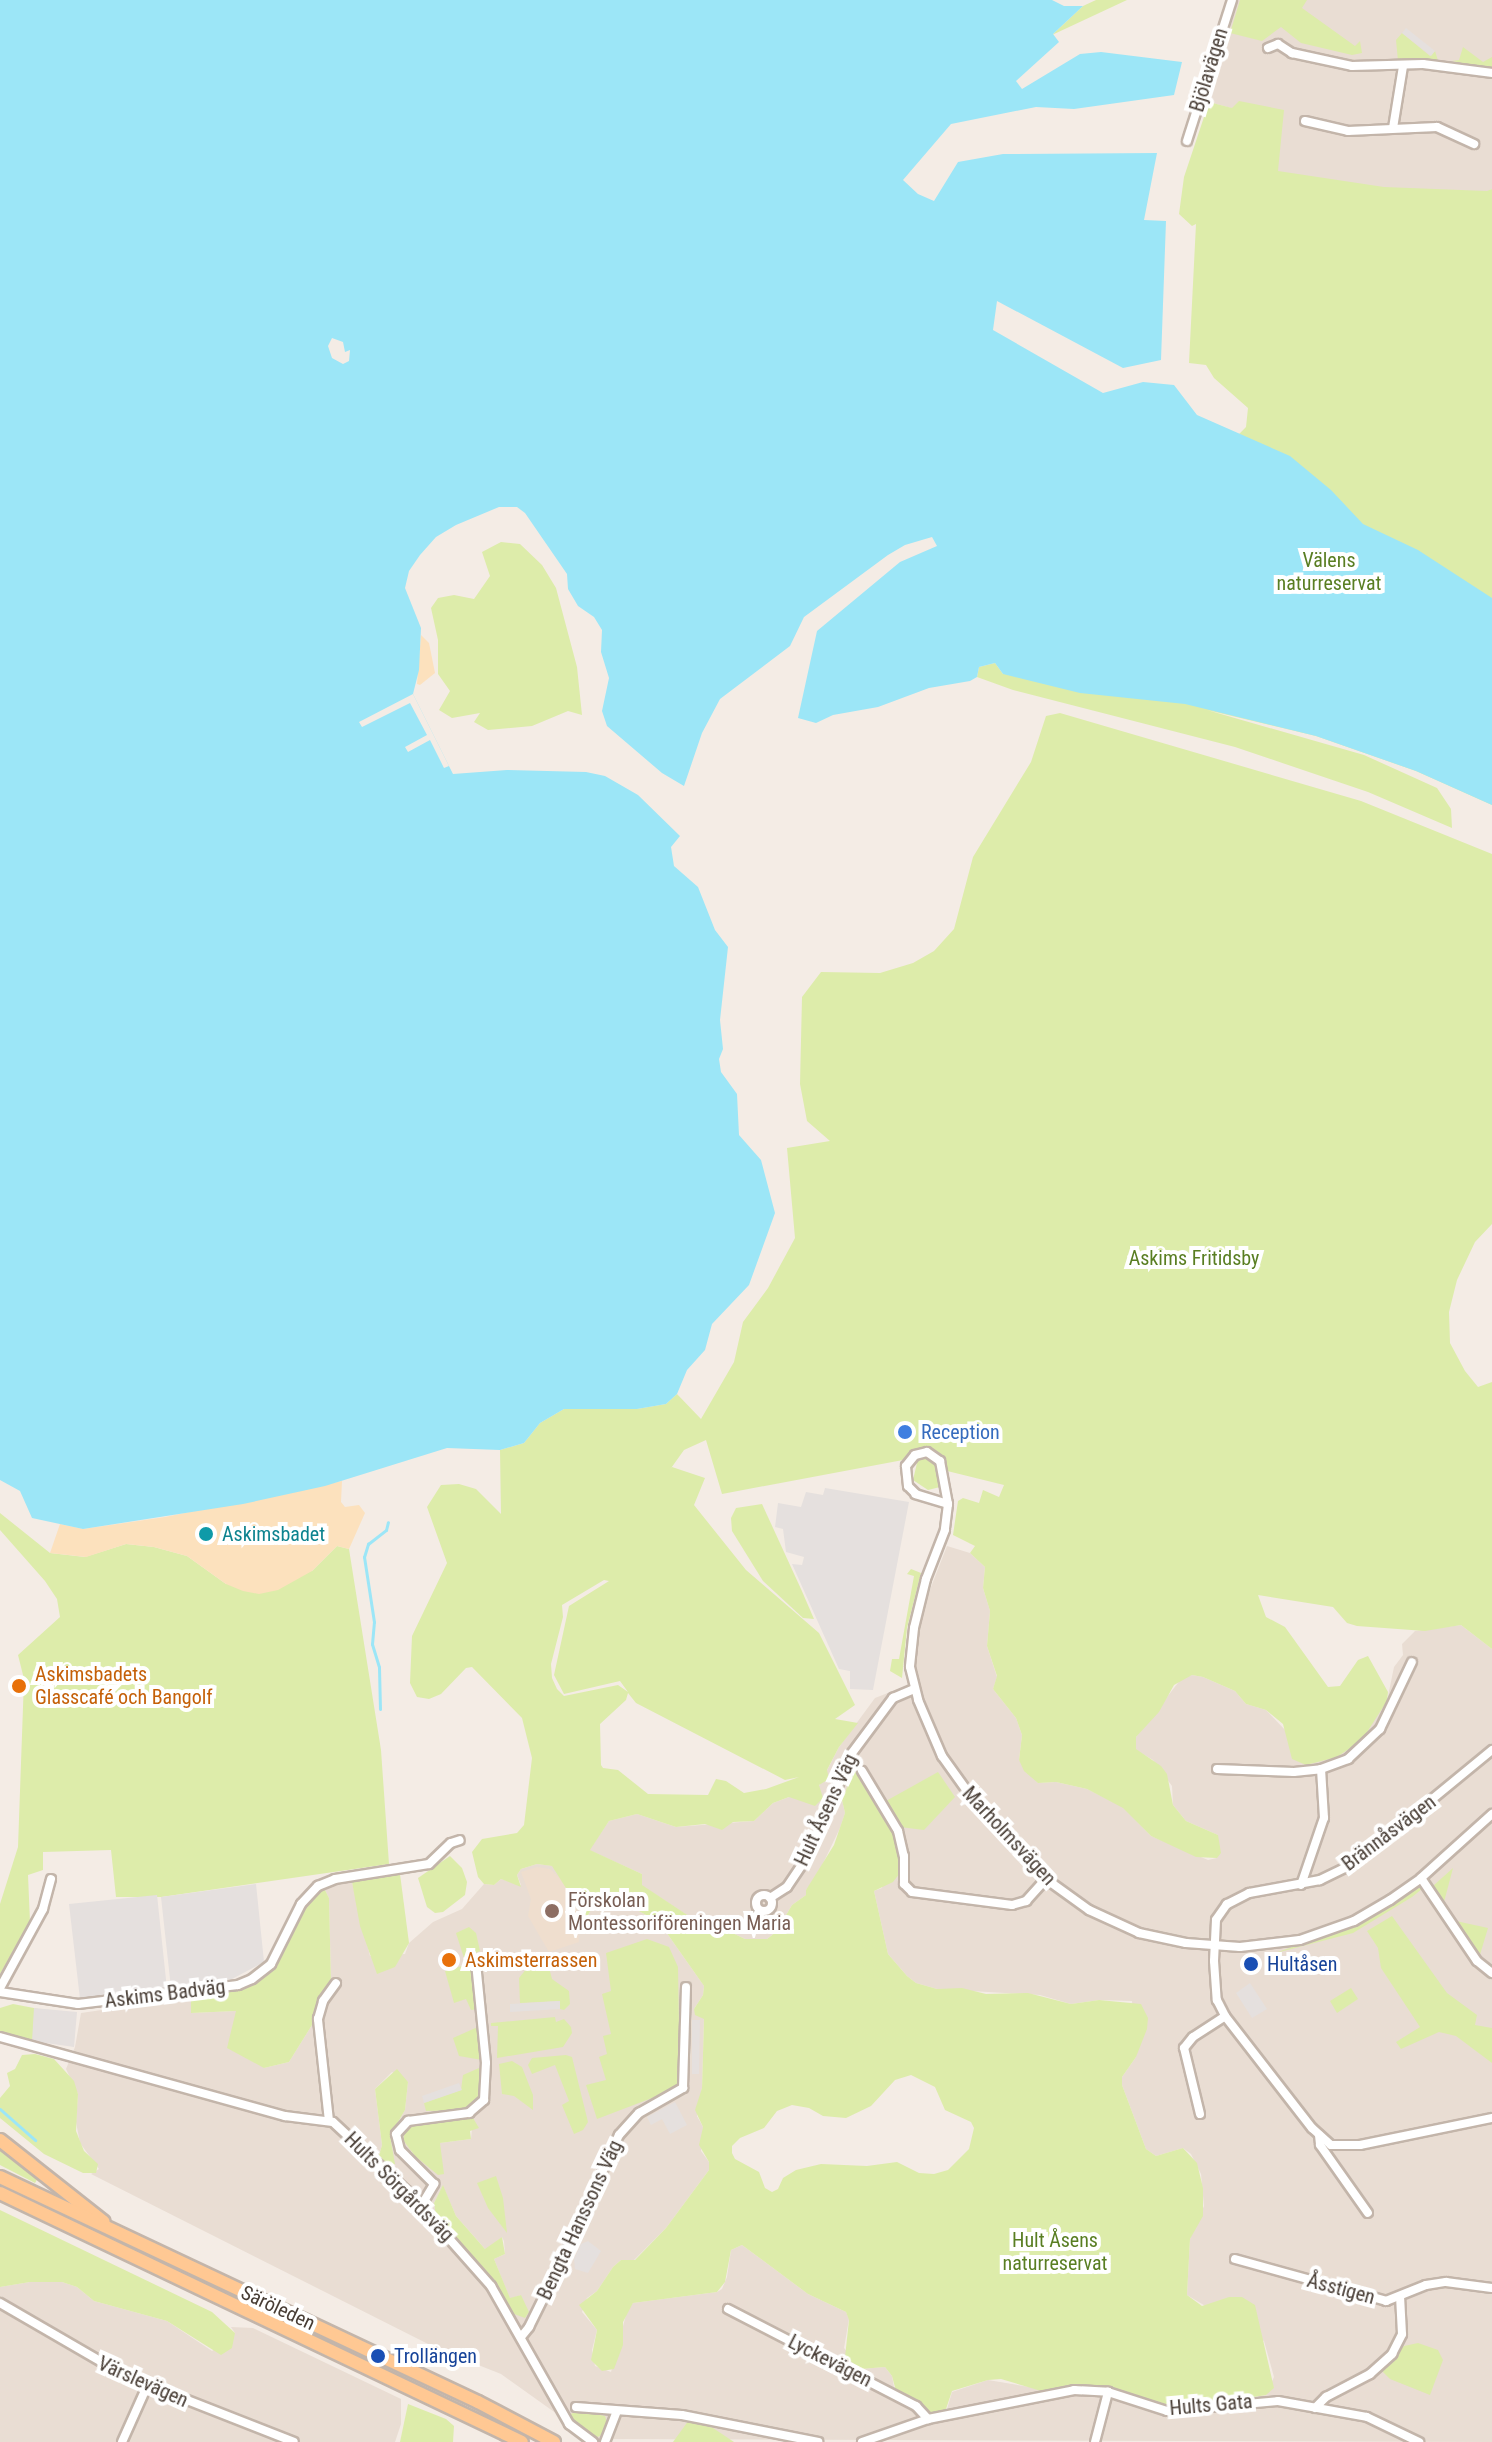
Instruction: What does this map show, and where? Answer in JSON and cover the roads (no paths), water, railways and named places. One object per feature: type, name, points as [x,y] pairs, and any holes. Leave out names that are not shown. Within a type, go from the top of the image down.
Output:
[{"type":"main road","points":[[0,2140],[112,2230]]},
{"type":"main road","name":"Säröleden","points":[[0,2177],[478,2402],[554,2442]]},
{"type":"main road","name":"Säröleden","points":[[0,2193],[522,2442]]},
{"type":"street","name":"Bjölavägen","points":[[1187,141],[1232,0]]},
{"type":"street","points":[[1268,48],[1278,44],[1292,53],[1352,66],[1423,64],[1492,73]]},
{"type":"street","points":[[1393,128],[1403,66]]},
{"type":"street","points":[[1305,121],[1348,131],[1437,127],[1474,144]]},
{"type":"street","name":"Marholmsvägen","points":[[948,1504],[916,1494],[908,1486],[905,1473],[915,1455],[927,1452],[940,1461],[948,1504],[945,1530],[926,1579],[914,1628],[910,1667],[914,1689],[933,1740],[980,1809],[1046,1879],[1119,1926],[1160,1939],[1215,1947],[1274,1945],[1324,1933],[1372,1911],[1421,1878],[1492,1814]]},
{"type":"street","points":[[1217,1769],[1270,1773],[1321,1769],[1348,1759],[1374,1737],[1399,1694],[1412,1662]]},
{"type":"street","name":"Hult Åsens Väg","points":[[770,1898],[787,1887],[809,1854],[852,1753],[893,1698],[914,1689]]},
{"type":"street","name":"Brännåsvägen","points":[[1225,2016],[1216,1994],[1215,1947],[1216,1920],[1227,1904],[1249,1893],[1301,1885],[1342,1870],[1365,1856],[1492,1750]]},
{"type":"street","points":[[1301,1885],[1324,1818],[1321,1769]]},
{"type":"street","points":[[862,1771],[898,1831],[904,1856],[904,1884],[912,1892],[1012,1905],[1026,1901],[1046,1879]]},
{"type":"street","name":"Askims Badväg","points":[[0,1990],[78,2004],[238,1985],[252,1979],[271,1964],[301,1904],[318,1886],[335,1879],[429,1864],[451,1843],[460,1840]]},
{"type":"street","points":[[1421,1878],[1477,1961],[1492,1973]]},
{"type":"street","points":[[0,1990],[39,1918],[49,1894],[51,1879]]},
{"type":"street","points":[[421,2206],[434,2184],[400,2150],[396,2134],[408,2121],[469,2113],[484,2100],[486,2063],[476,1962]]},
{"type":"street","points":[[329,2121],[318,2019],[336,1983]]},
{"type":"street","name":"Bengta Hanssons Väg","points":[[521,2337],[565,2254],[612,2146],[639,2113],[680,2091],[685,2084],[686,1987]]},
{"type":"street","points":[[1200,2114],[1184,2048],[1193,2037],[1225,2016],[1319,2135],[1331,2145],[1342,2148],[1492,2118]]},
{"type":"street","name":"Hults Sörgårdsväg","points":[[0,2037],[285,2116],[329,2121],[343,2129],[421,2206],[491,2286],[569,2424],[593,2442]]},
{"type":"street","points":[[1319,2135],[1320,2145],[1368,2213]]},
{"type":"street","name":"Åsstigen","points":[[1235,2259],[1386,2301],[1426,2285],[1446,2282],[1492,2288]]},
{"type":"street","points":[[1315,2408],[1326,2397],[1370,2374],[1392,2354],[1402,2334],[1400,2297]]},
{"type":"street","name":"Värslevägen","points":[[0,2303],[89,2358],[147,2386],[294,2442]]},
{"type":"street","name":"Lyckevägen","points":[[728,2309],[916,2406],[928,2419]]},
{"type":"street","points":[[122,2442],[147,2386]]},
{"type":"street","name":"Hults Gata","points":[[862,2442],[928,2419],[987,2410],[1066,2390],[1108,2392],[1167,2411],[1267,2400],[1367,2417],[1419,2442]]},
{"type":"street","points":[[1095,2442],[1108,2392]]},
{"type":"street","points":[[576,2407],[682,2415],[818,2442]]},
{"type":"street","points":[[605,2442],[617,2411]]},
{"type":"street","points":[[258,2442],[262,2431]]},
{"type":"water","points":[[0,0],[1052,0],[1064,6],[1083,6],[1053,34],[1059,42],[1016,81],[1022,89],[1080,54],[1101,52],[1182,62],[1174,95],[1074,109],[1036,107],[951,124],[903,180],[918,194],[934,201],[958,162],[1003,154],[1157,153],[1144,220],[1166,221],[1161,360],[1123,368],[997,301],[993,330],[1103,393],[1143,382],[1174,385],[1197,415],[1290,456],[1331,490],[1363,524],[1418,550],[1492,598],[1492,805],[1416,771],[1316,736],[1185,704],[1080,693],[1003,674],[995,663],[979,667],[977,677],[970,681],[929,688],[878,707],[833,715],[816,723],[798,718],[817,631],[900,562],[937,546],[932,537],[905,545],[888,555],[804,617],[790,646],[720,699],[702,733],[684,786],[662,773],[607,726],[602,711],[609,678],[601,652],[602,630],[594,617],[578,606],[568,589],[567,574],[525,513],[517,507],[499,507],[456,525],[436,537],[420,555],[409,571],[405,588],[421,628],[419,670],[413,694],[453,774],[507,770],[586,772],[605,776],[638,795],[680,836],[671,847],[674,866],[698,887],[715,930],[728,947],[720,1020],[723,1049],[719,1059],[721,1072],[737,1094],[739,1135],[761,1160],[775,1213],[749,1285],[712,1324],[705,1350],[687,1370],[677,1394],[666,1404],[637,1409],[564,1409],[540,1423],[524,1443],[500,1450],[447,1448],[325,1486],[243,1504],[83,1529],[32,1518],[20,1491],[0,1480]],"holes":[[[332,338],[343,342],[345,352],[350,350],[349,361],[343,364],[332,358],[328,346]]]},
{"type":"waterway","points":[[380,1709],[379,1667],[372,1644],[374,1622],[364,1557],[368,1544],[386,1530],[388,1522]]},
{"type":"waterway","points":[[0,2109],[35,2140]]},
{"type":"place","name":"Reception","points":[[905,1432]]},
{"type":"place","name":"Askimsbadet","points":[[206,1534]]},
{"type":"place","name":"Askimsbadets Glasscafé och Bangolf","points":[[19,1686]]},
{"type":"place","name":"Förskolan Montessoriföreningen Maria","points":[[552,1911]]},
{"type":"place","name":"Askimsterrassen","points":[[449,1960]]},
{"type":"place","name":"Hultåsen","points":[[1251,1964]]},
{"type":"place","name":"Trollängen","points":[[378,2356]]},
{"type":"park label","name":"Välens naturreservat","points":[[1329,572]]},
{"type":"park label","name":"Askims Fritidsby","points":[[1194,1258]]},
{"type":"park label","name":"Hult Åsens naturreservat","points":[[1055,2252]]}]
